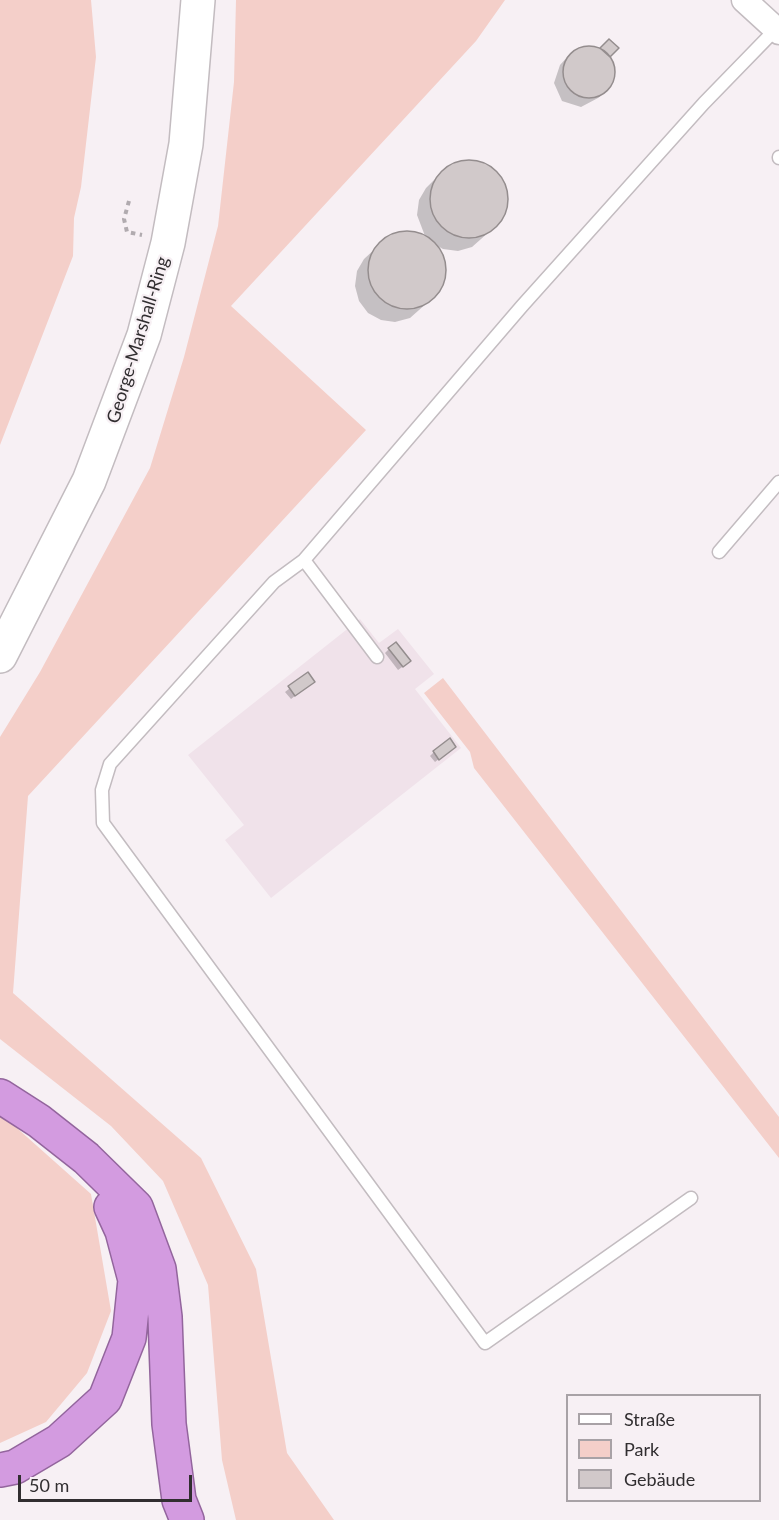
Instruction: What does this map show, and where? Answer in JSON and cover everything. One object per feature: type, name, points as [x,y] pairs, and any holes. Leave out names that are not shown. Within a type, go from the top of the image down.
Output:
[{"type":"highway","points":[[0,1096],[39,1121],[86,1158],[136,1207],[159,1269],[165,1317],[169,1424],[179,1500],[187,1520]]},
{"type":"highway","points":[[0,1470],[15,1467],[59,1441],[105,1399],[129,1338],[135,1280],[122,1231],[86,1158]]},
{"type":"main road","name":"George-Marshall-Ring","points":[[0,656],[68,526],[106,438],[144,334],[168,243],[186,144],[198,0]]},
{"type":"street","points":[[744,0],[777,30]]},
{"type":"lane","points":[[691,1198],[485,1343],[103,823],[102,790],[110,764],[274,582],[304,560],[530,297],[704,103],[777,30]]},
{"type":"lane","points":[[719,552],[779,482]]},
{"type":"lane","points":[[304,560],[377,657]]},
{"type":"path","points":[[129,201],[124,219],[127,232],[168,243]]},
{"type":"shaded area","points":[[360,619],[379,643],[398,629],[434,674],[415,689],[461,748],[271,898],[225,840],[244,825],[188,755]]},
{"type":"green space","points":[[0,0],[91,0],[96,57],[81,187],[74,218],[73,256],[0,445]]},
{"type":"green space","points":[[236,0],[505,0],[476,41],[231,306],[366,430],[28,796],[13,993],[201,1158],[256,1269],[287,1453],[334,1520],[236,1520],[222,1460],[208,1285],[163,1181],[111,1126],[0,1039],[0,737],[40,672],[150,468],[184,357],[218,226],[234,82]]},
{"type":"green space","points":[[443,678],[779,1117],[779,1158],[474,768],[470,752],[424,693]]},
{"type":"green space","points":[[0,1113],[91,1194],[111,1311],[87,1373],[46,1422],[0,1443]]},
{"type":"building","points":[[609,39],[619,48],[610,57],[600,48]]},
{"type":"building","points":[[584,46],[594,46],[608,53],[615,72],[608,91],[594,98],[584,98],[574,94],[567,87],[563,77],[563,67],[567,57],[574,50]]},
{"type":"building","points":[[469,160],[484,163],[497,171],[505,184],[508,199],[505,214],[497,227],[484,235],[469,238],[454,235],[441,227],[433,214],[430,199],[433,184],[441,171],[454,163]]},
{"type":"building","points":[[407,231],[422,234],[435,242],[443,255],[446,270],[443,285],[435,298],[422,306],[407,309],[392,306],[379,298],[371,285],[368,270],[371,255],[379,242],[392,234]]},
{"type":"building","points":[[396,642],[411,661],[403,667],[388,648]]},
{"type":"building","points":[[308,672],[315,682],[295,696],[288,686]]},
{"type":"building","points":[[450,738],[456,747],[439,760],[433,751]]}]
